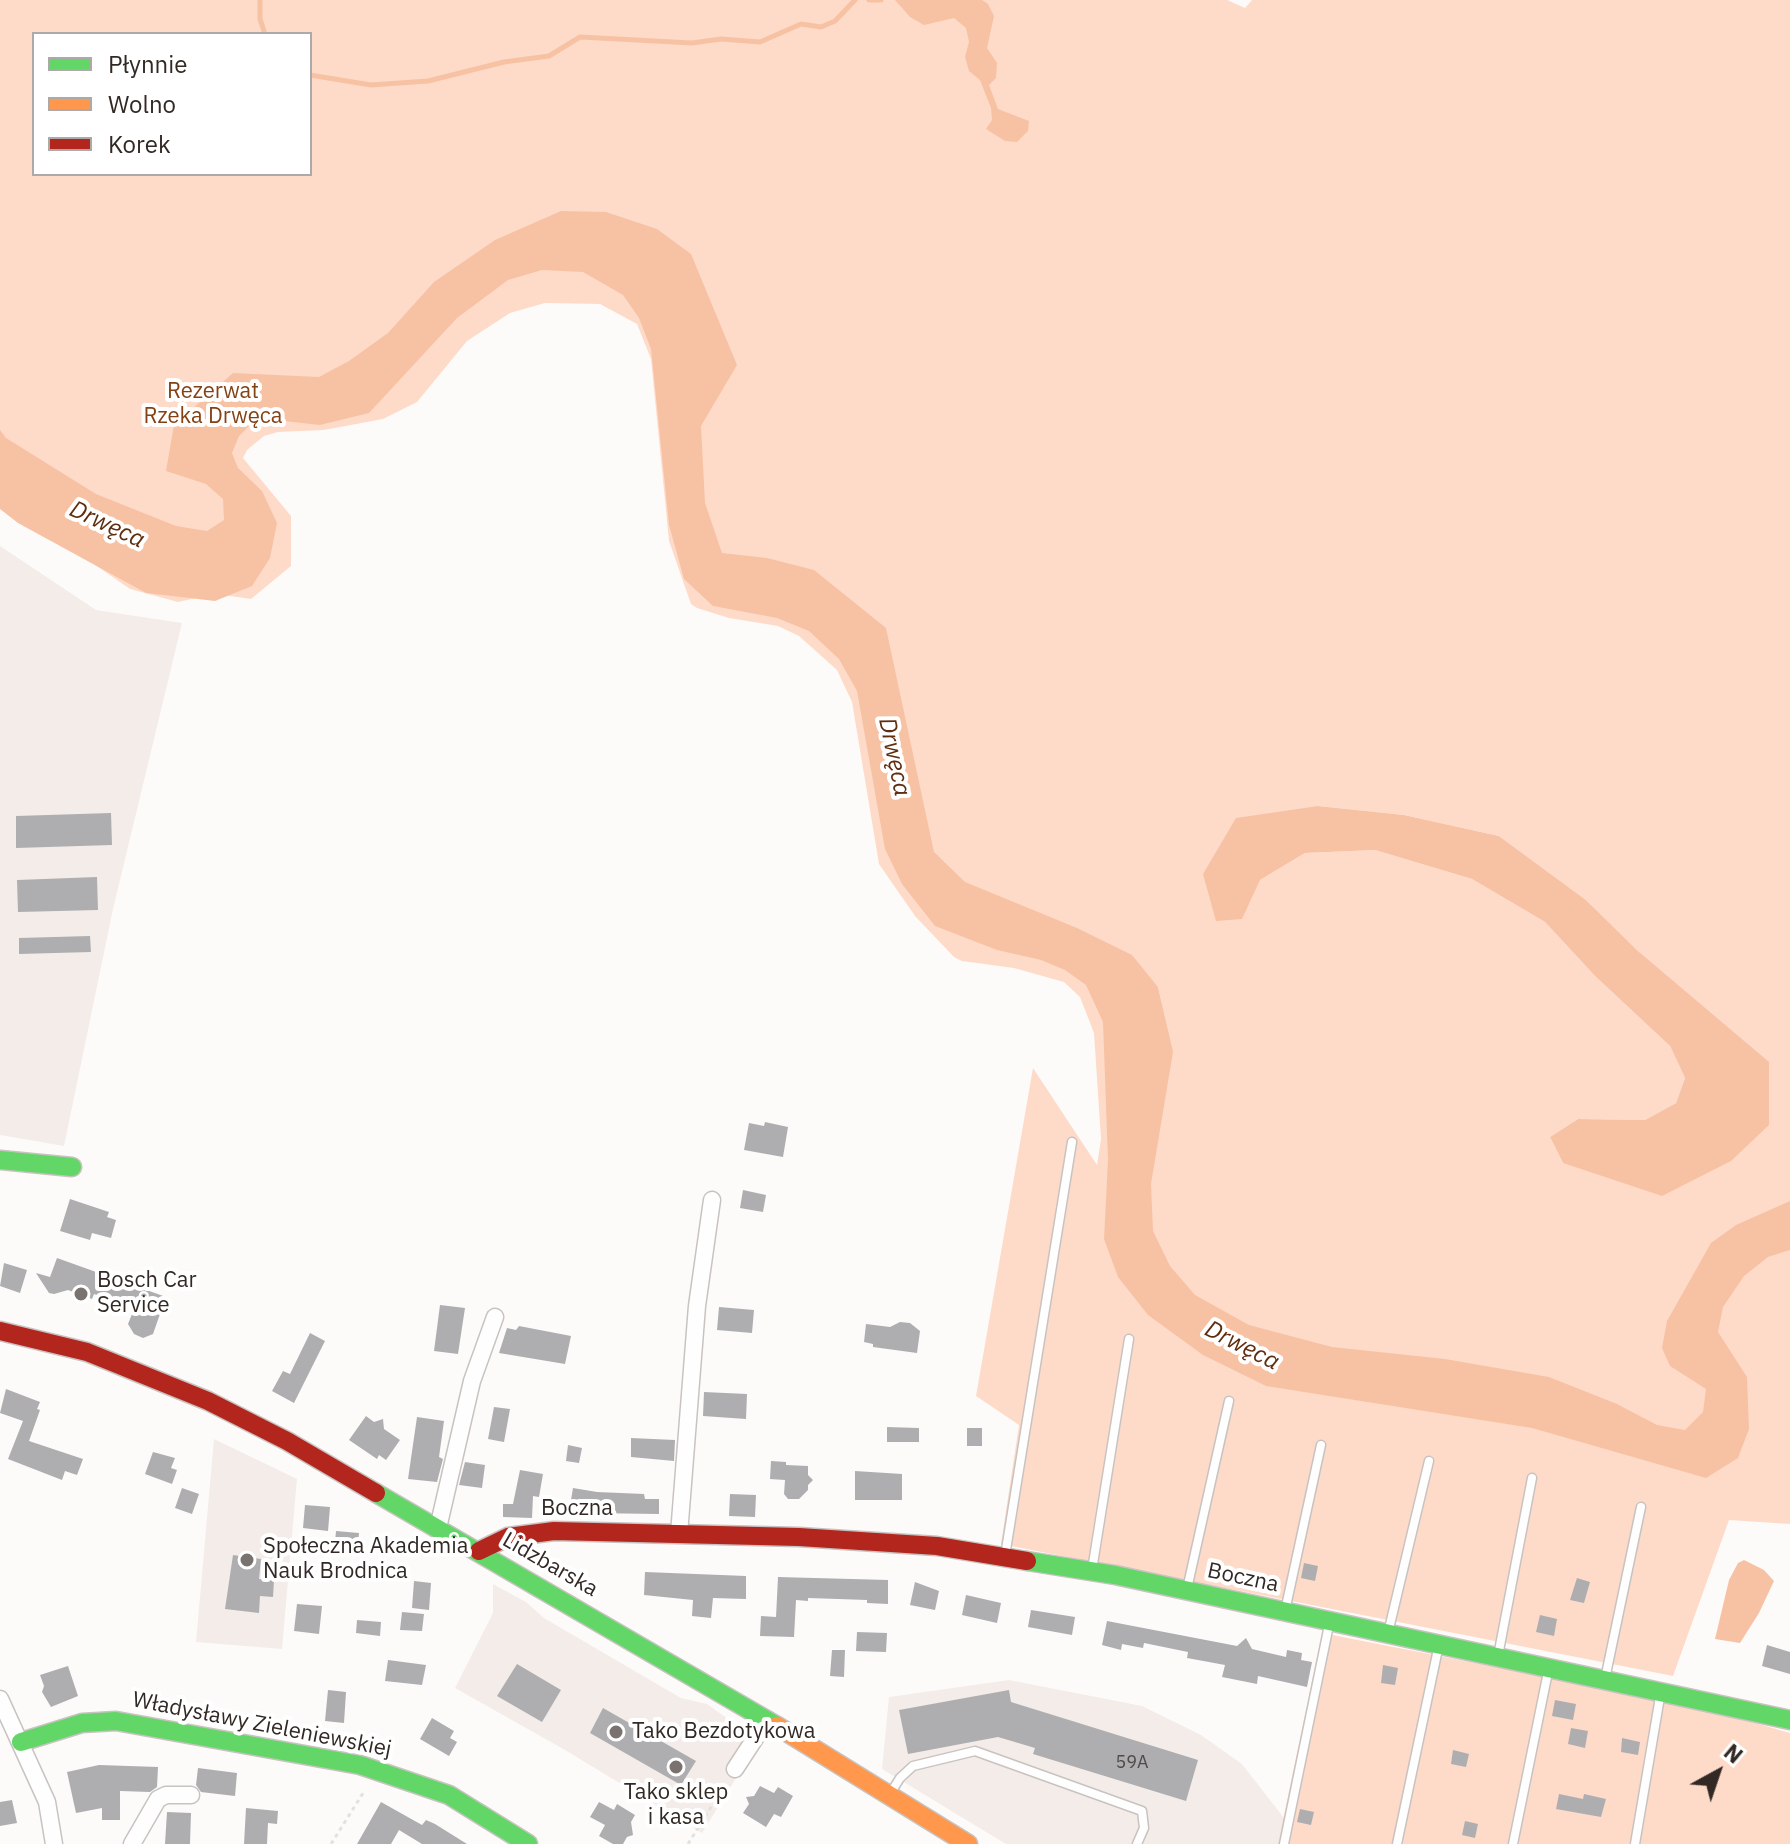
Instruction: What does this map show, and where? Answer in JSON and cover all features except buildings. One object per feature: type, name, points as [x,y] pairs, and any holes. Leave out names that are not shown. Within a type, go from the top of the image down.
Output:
[{"type":"street","points":[[0,1160],[72,1167]]},
{"type":"street","points":[[679,1534],[697,1306],[712,1200]]},
{"type":"street","points":[[438,1528],[472,1381],[495,1317]]},
{"type":"street","name":"Lidzbarska","points":[[0,1331],[87,1352],[208,1401],[287,1441],[767,1720],[968,1844]]},
{"type":"street","name":"Boczna","points":[[479,1551],[508,1537],[530,1533],[799,1537],[937,1546],[1187,1590],[1790,1720]]},
{"type":"street","points":[[0,1699],[47,1802],[54,1844]]},
{"type":"street","points":[[735,1769],[767,1720]]},
{"type":"street","name":"Władysławy Zieleniewskiej","points":[[21,1742],[82,1723],[116,1721],[377,1770],[449,1795],[528,1844]]},
{"type":"street","points":[[132,1844],[158,1799],[166,1795],[191,1795]]},
{"type":"lane","points":[[1005,1557],[1072,1142]]},
{"type":"lane","points":[[1092,1571],[1129,1339]]},
{"type":"lane","points":[[1187,1590],[1229,1401]]},
{"type":"lane","points":[[1285,1611],[1321,1445]]},
{"type":"lane","points":[[1388,1633],[1429,1461]]},
{"type":"lane","points":[[1497,1657],[1532,1478]]},
{"type":"lane","points":[[1605,1680],[1641,1507]]},
{"type":"lane","points":[[1284,1844],[1330,1621]]},
{"type":"lane","points":[[1397,1844],[1439,1644]]},
{"type":"lane","points":[[1513,1844],[1549,1668]]},
{"type":"lane","points":[[1635,1844],[1660,1692]]},
{"type":"lane","points":[[890,1795],[900,1778],[913,1766],[975,1751],[1142,1811],[1144,1828],[1137,1844]]},
{"type":"path","points":[[688,1844],[735,1769]]},
{"type":"path","points":[[331,1844],[377,1770]]},
{"type":"shaded area","points":[[0,546],[96,610],[182,623],[113,909],[64,1146],[0,1135]]},
{"type":"shaded area","name":"Społeczna Akademia Nauk Brodnica","points":[[214,1439],[297,1479],[282,1649],[196,1642]]},
{"type":"shaded area","points":[[493,1584],[526,1602],[544,1618],[681,1698],[707,1704],[759,1741],[702,1833],[455,1688],[493,1613]]},
{"type":"shaded area","points":[[1009,1680],[1142,1706],[1201,1735],[1242,1764],[1284,1818],[1278,1844],[1006,1844],[882,1769],[889,1697]]},
{"type":"green space","points":[[0,0],[1227,0],[1245,8],[1252,0],[1790,0],[1790,1524],[1729,1520],[1673,1676],[1001,1544],[1019,1425],[976,1396],[1033,1068],[1097,1165],[1101,1139],[1094,1033],[1080,997],[1064,982],[1014,968],[962,961],[954,957],[915,916],[879,864],[852,702],[837,670],[799,636],[778,626],[729,618],[691,604],[669,541],[651,359],[637,324],[600,304],[545,303],[510,313],[467,341],[417,402],[383,419],[324,430],[278,432],[264,436],[247,450],[243,458],[291,516],[291,566],[251,599],[216,594],[178,602],[130,589],[0,499]],"holes":[[[1318,806],[1404,815],[1499,836],[1586,900],[1639,952],[1731,1161],[1563,1163],[1550,1137],[1578,1119],[1645,1120],[1676,1103],[1685,1078],[1670,1046],[1595,976],[1545,922],[1472,879],[1375,850],[1305,853],[1260,880]],[[1128,953],[1158,987],[1165,1018]]]},
{"type":"green space","points":[[1322,1633],[1700,1707],[1790,1733],[1790,1844],[1278,1844]]},
{"type":"water","points":[[895,0],[982,0],[988,4],[994,16],[987,48],[997,63],[996,78],[989,85],[998,109],[1029,121],[1028,131],[1017,142],[1005,141],[986,129],[992,120],[991,108],[980,80],[969,71],[965,57],[969,42],[966,28],[954,18],[924,25],[910,17]]},
{"type":"water","name":"Rezerwat Rzeka Drwęca","points":[[561,211],[606,212],[657,229],[691,254],[737,365],[701,426],[705,503],[722,553],[767,558],[814,570],[886,628],[934,852],[965,882],[1077,928],[1132,955],[1158,987],[1173,1052],[1151,1184],[1153,1231],[1170,1266],[1195,1295],[1249,1325],[1332,1347],[1445,1359],[1549,1377],[1617,1404],[1657,1425],[1685,1430],[1703,1412],[1706,1389],[1670,1366],[1662,1348],[1667,1321],[1711,1243],[1736,1225],[1790,1201],[1790,1250],[1768,1257],[1744,1276],[1723,1307],[1718,1332],[1747,1377],[1749,1429],[1738,1458],[1706,1478],[1532,1428],[1266,1386],[1203,1355],[1148,1315],[1118,1277],[1104,1239],[1108,1160],[1103,1022],[1086,985],[1065,970],[1041,960],[997,950],[935,926],[902,884],[885,849],[857,691],[839,659],[809,631],[777,618],[713,606],[684,579],[669,525],[651,349],[639,318],[623,295],[583,272],[542,270],[508,280],[457,318],[369,413],[320,425],[266,419],[249,426],[239,436],[232,453],[238,468],[262,491],[277,523],[270,558],[252,586],[215,601],[146,593],[18,523],[0,509],[0,430],[6,438],[96,494],[176,526],[207,531],[224,520],[223,499],[206,484],[166,471],[174,425],[233,373],[319,377],[349,361],[388,333],[434,282],[495,240]]},
{"type":"water","points":[[1318,806],[1404,815],[1499,836],[1586,900],[1639,952],[1769,1062],[1769,1125],[1731,1161],[1662,1196],[1563,1163],[1550,1137],[1578,1119],[1645,1120],[1676,1103],[1685,1078],[1670,1046],[1595,976],[1545,922],[1472,879],[1375,850],[1305,853],[1260,880],[1242,919],[1216,921],[1203,874],[1236,818]]},
{"type":"water","points":[[1744,1560],[1764,1570],[1774,1581],[1740,1643],[1715,1639],[1729,1580],[1738,1563]]},
{"type":"waterway","points":[[260,0],[260,19],[264,32]]},
{"type":"waterway","points":[[312,75],[371,85],[428,81],[504,62],[549,56],[580,37],[692,43],[721,39],[760,42],[801,24],[821,27],[835,21],[855,0]]},
{"type":"waterway","points":[[869,0],[881,0]]},
{"type":"traffic: fast","points":[[0,1160],[72,1167]]},
{"type":"traffic: fast","points":[[376,1493],[777,1726]]},
{"type":"traffic: fast","points":[[1027,1561],[1115,1575],[1790,1720]]},
{"type":"traffic: fast","points":[[21,1742],[82,1723],[116,1721],[360,1765],[449,1795],[528,1844]]},
{"type":"traffic: slow","points":[[777,1726],[968,1844]]},
{"type":"traffic: jam","points":[[0,1331],[87,1352],[208,1401],[287,1441],[376,1493]]},
{"type":"traffic: jam","points":[[479,1551],[508,1537],[554,1531],[799,1537],[937,1546],[1027,1561]]},
{"type":"place","name":"Bosch Car Service","points":[[81,1294]]},
{"type":"place","name":"Społeczna Akademia Nauk Brodnica","points":[[247,1560]]},
{"type":"place","name":"Tako Bezdotykowa","points":[[616,1732]]},
{"type":"place","name":"Tako sklep i kasa","points":[[676,1767]]},
{"type":"water label","name":"Drwęca","points":[[107,525]]},
{"type":"water label","name":"Drwęca","points":[[894,757]]},
{"type":"water label","name":"Drwęca","points":[[1242,1346]]}]
